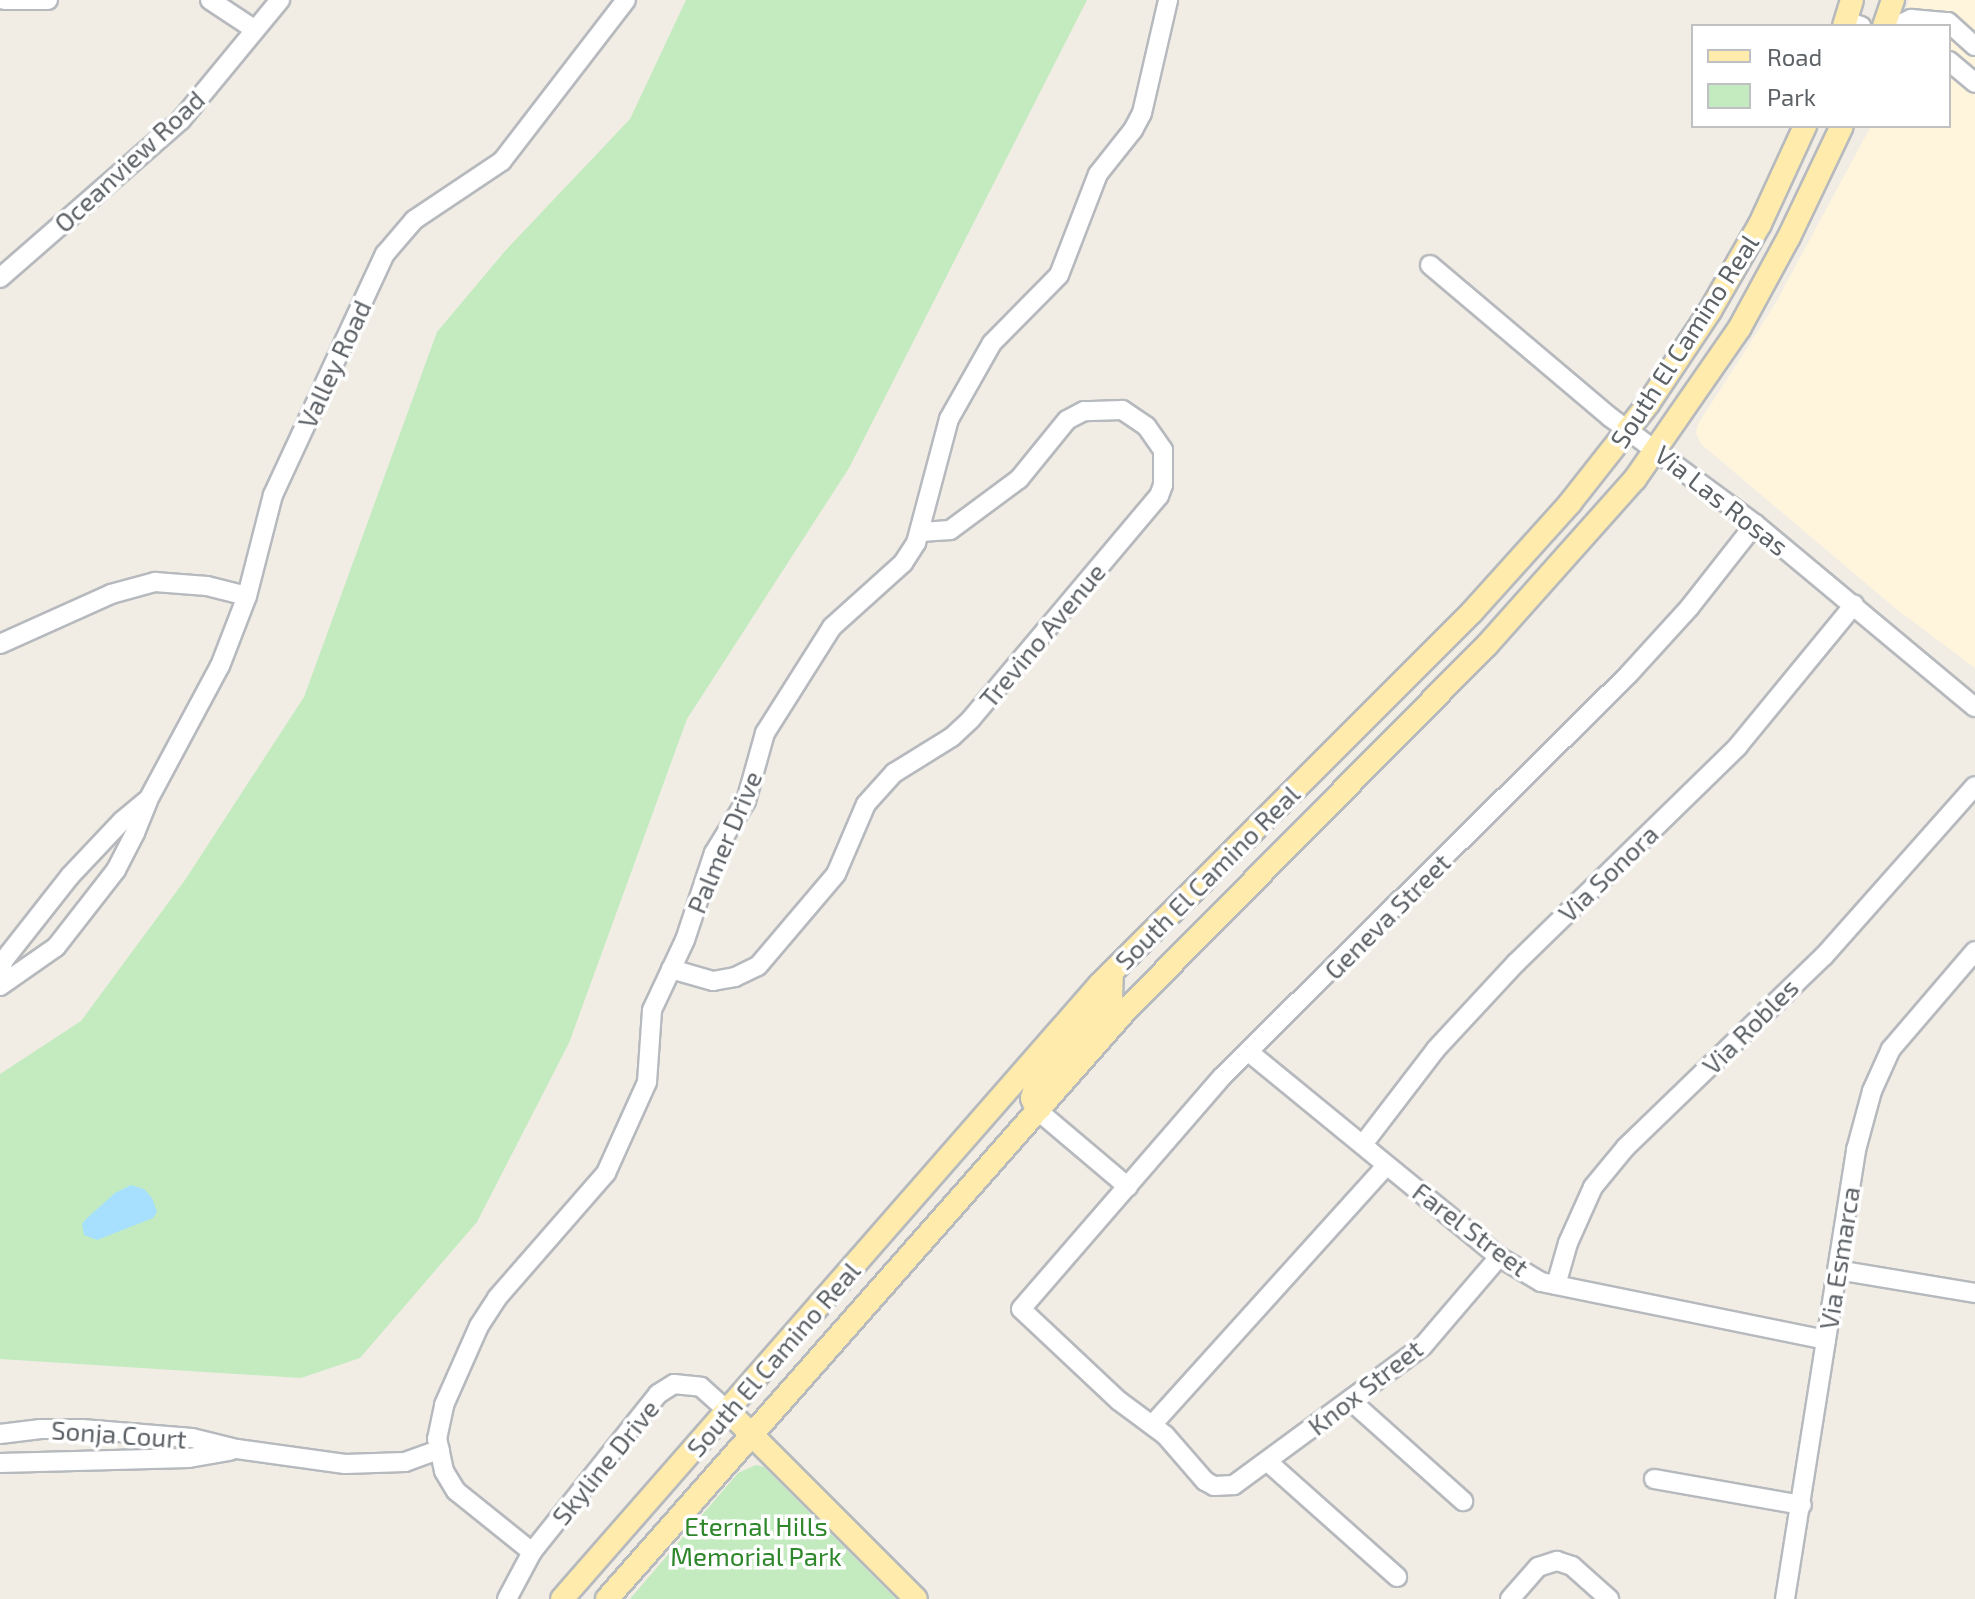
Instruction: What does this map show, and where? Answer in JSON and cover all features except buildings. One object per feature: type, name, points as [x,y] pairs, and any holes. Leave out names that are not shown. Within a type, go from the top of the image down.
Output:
[{"type":"main road","points":[[1885,24],[1893,0]]},
{"type":"main road","name":"South El Camino Real","points":[[562,1599],[1112,972],[1481,602],[1538,540],[1629,429],[1732,274],[1760,224],[1804,128]]},
{"type":"main road","name":"South El Camino Real","points":[[607,1599],[1156,977],[1541,589],[1635,479],[1739,329],[1789,237],[1841,128]]},
{"type":"main road","points":[[1037,1110],[1032,1098],[1035,1089],[1111,998],[1112,972]]},
{"type":"main road","points":[[729,1412],[916,1599]]},
{"type":"street","points":[[4,0],[48,0]]},
{"type":"street","points":[[210,0],[254,29]]},
{"type":"street","name":"Oceanview Road","points":[[0,278],[181,120],[280,0]]},
{"type":"street","name":"Valley Road","points":[[0,986],[56,947],[116,870],[148,800],[220,666],[247,596],[273,495],[385,254],[414,220],[502,161],[626,0]]},
{"type":"street","name":"Palmer Drive","points":[[532,1552],[456,1491],[444,1471],[437,1439],[444,1405],[497,1298],[606,1173],[647,1082],[652,1010],[685,940],[714,853],[746,801],[765,733],[832,627],[903,563],[921,532],[949,419],[992,343],[1059,275],[1098,174],[1133,130],[1142,113],[1168,0]]},
{"type":"street","points":[[1900,24],[1911,19],[1950,24]]},
{"type":"street","points":[[1951,25],[1975,46]]},
{"type":"street","points":[[1951,63],[1975,83]]},
{"type":"street","name":"Via Las Rosas","points":[[1430,265],[1629,429],[1755,524],[1975,707]]},
{"type":"street","name":"Trevino Avenue","points":[[671,969],[713,981],[735,977],[758,966],[836,874],[866,804],[894,773],[952,737],[971,719],[1159,496],[1163,485],[1163,450],[1146,426],[1122,410],[1084,411],[1067,420],[1019,479],[950,530],[921,532]]},
{"type":"street","name":"Geneva Street","points":[[1152,1425],[1119,1401],[1021,1309],[1223,1076],[1250,1053],[1628,675],[1689,608],[1755,524]]},
{"type":"street","points":[[0,644],[111,594],[155,582],[207,586],[247,596]]},
{"type":"street","name":"Via Sonora","points":[[1364,1143],[1436,1049],[1516,963],[1738,746],[1854,605]]},
{"type":"street","name":"Via Robles","points":[[1556,1285],[1568,1243],[1593,1187],[1824,956],[1975,786]]},
{"type":"street","name":"Valley Road","points":[[0,972],[4,960],[70,876],[122,821],[148,800]]},
{"type":"street","name":"Via Esmarca","points":[[1785,1599],[1856,1150],[1872,1091],[1891,1049],[1975,951]]},
{"type":"street","name":"Farel Street","points":[[1250,1053],[1364,1143],[1499,1257],[1541,1282],[1826,1340]]},
{"type":"street","points":[[1037,1110],[1128,1187]]},
{"type":"street","points":[[1152,1425],[1387,1165]]},
{"type":"street","name":"Knox Street","points":[[1152,1425],[1214,1486],[1234,1485],[1423,1346],[1499,1257]]},
{"type":"street","points":[[1838,1270],[1975,1293]]},
{"type":"street","name":"Skyline Drive","points":[[507,1599],[532,1552],[658,1394],[674,1384],[701,1387],[729,1412]]},
{"type":"street","points":[[1350,1400],[1463,1501]]},
{"type":"street","name":"Sonja Court","points":[[0,1434],[41,1429],[82,1429],[192,1438],[237,1449],[345,1464],[405,1462],[440,1449]]},
{"type":"street","name":"Sonja Court","points":[[0,1463],[189,1458],[237,1449]]},
{"type":"street","points":[[1261,1467],[1397,1577]]},
{"type":"street","points":[[1654,1479],[1802,1505]]},
{"type":"street","points":[[1510,1599],[1538,1567],[1557,1561],[1572,1566],[1609,1599]]},
{"type":"shaded area","points":[[1909,0],[1975,0],[1975,668],[1895,608],[1701,444],[1696,433],[1698,424],[1775,304],[1870,128],[1951,128],[1951,24],[1903,24]]},
{"type":"green space","points":[[686,0],[1087,0],[849,468],[687,719],[569,1043],[477,1222],[360,1358],[301,1378],[0,1359],[0,1074],[81,1021],[185,880],[304,697],[437,332],[505,251],[630,119]]},
{"type":"green space","name":"Eternal Hills Memorial Park","points":[[756,1465],[764,1467],[896,1599],[630,1599],[738,1473]]},
{"type":"water","points":[[131,1185],[144,1189],[152,1198],[157,1212],[153,1218],[97,1240],[84,1235],[82,1224],[86,1219],[115,1193]]}]
